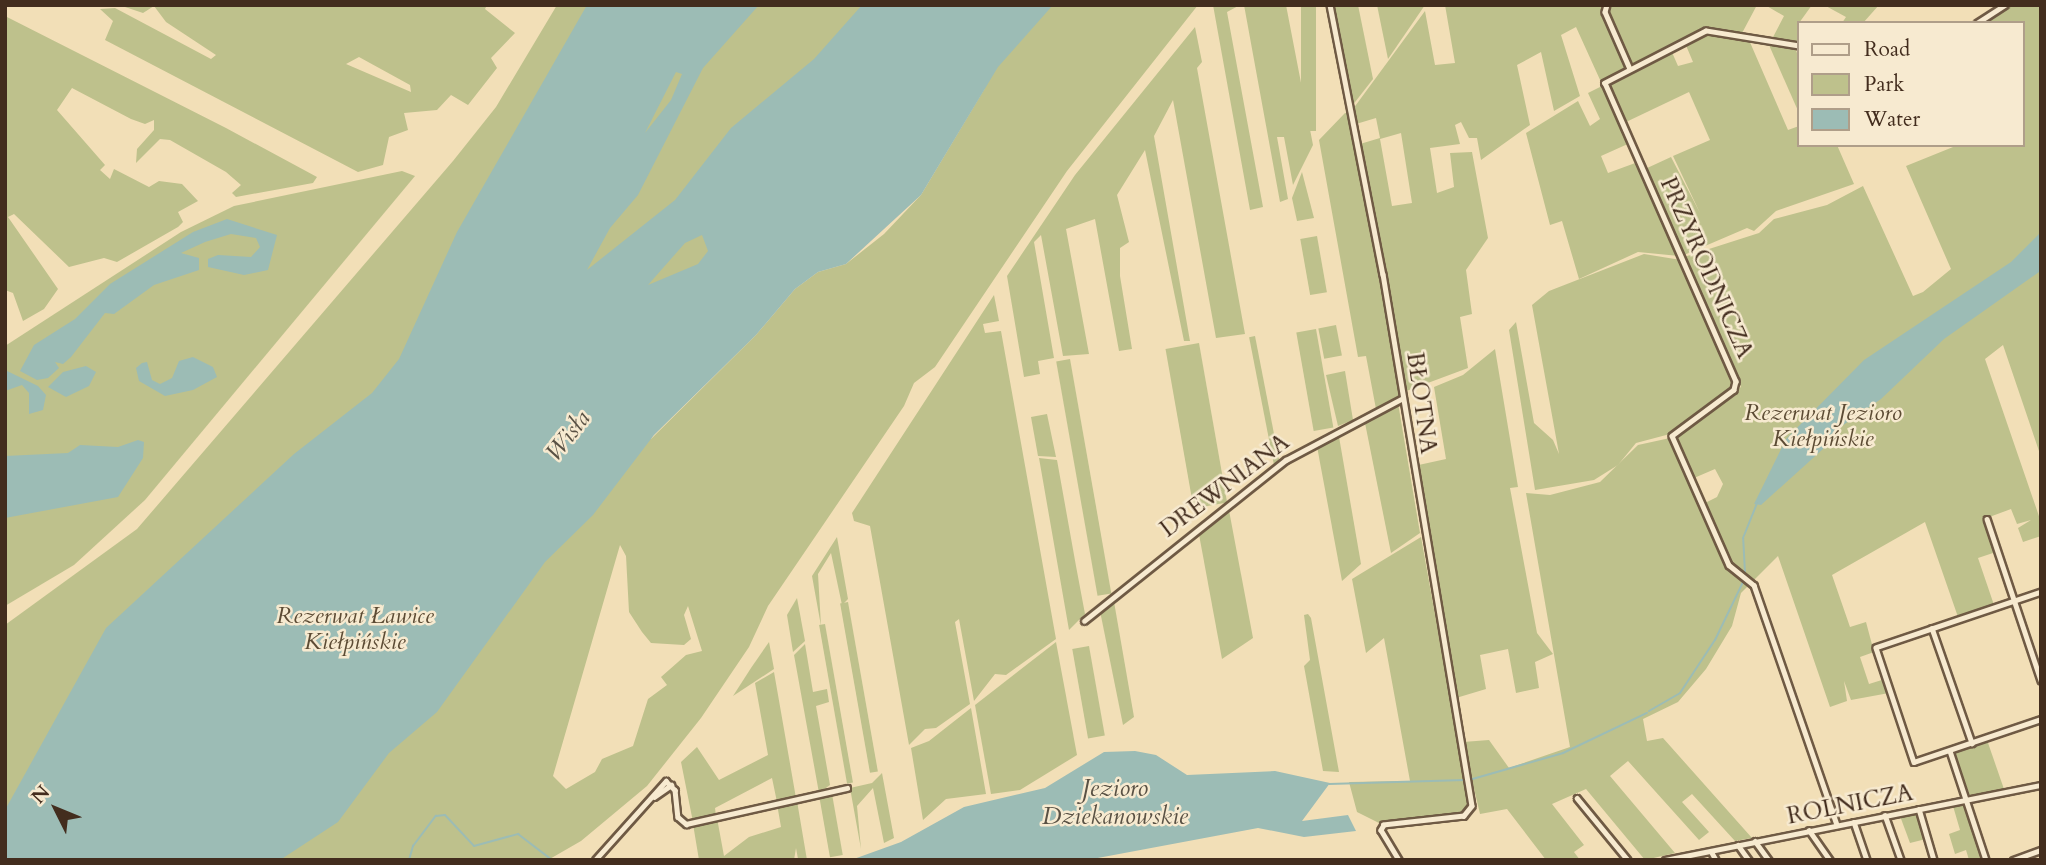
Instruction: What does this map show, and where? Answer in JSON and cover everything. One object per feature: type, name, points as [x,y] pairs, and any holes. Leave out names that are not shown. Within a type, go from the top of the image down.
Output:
[{"type":"street","name":"BŁOTNA","points":[[1330,5],[1383,274],[1401,399],[1472,806],[1464,816],[1384,825],[1381,830],[1399,860]]},
{"type":"street","points":[[1607,5],[1605,12],[1630,69],[1710,30],[1798,46]]},
{"type":"street","points":[[1980,21],[2005,5]]},
{"type":"street","name":"PRZYRODNICZA","points":[[1630,69],[1605,83],[1736,381],[1734,390],[1672,436],[1729,565],[1754,585],[1837,825]]},
{"type":"street","name":"DREWNIANA","points":[[1084,621],[1291,456],[1401,399]]},
{"type":"street","points":[[1987,519],[2041,680]]},
{"type":"street","points":[[2041,592],[1876,648],[1914,762],[2041,719]]},
{"type":"street","points":[[1933,628],[1972,743]]},
{"type":"street","points":[[1950,751],[1986,860]]},
{"type":"street","points":[[595,860],[669,783],[678,817],[686,824],[847,788]]},
{"type":"street","name":"ROLNICZA","points":[[1665,860],[2041,785]]},
{"type":"street","points":[[1577,798],[1628,860]]},
{"type":"street","points":[[1919,808],[1934,860]]},
{"type":"street","points":[[1885,815],[1901,860]]},
{"type":"street","points":[[1854,822],[1867,860]]},
{"type":"street","points":[[1809,830],[1830,860]]},
{"type":"street","points":[[1755,841],[1769,860]]},
{"type":"street","points":[[1738,845],[1749,860]]},
{"type":"street","points":[[2013,860],[2031,857],[2041,850]]},
{"type":"street","points":[[1711,851],[1716,860]]},
{"type":"green space","points":[[119,5],[487,5],[485,9],[515,33],[491,58],[497,68],[468,105],[451,95],[437,110],[404,113],[408,130],[389,137],[383,165],[358,172],[105,40],[113,21],[100,9],[115,8],[211,59],[216,55],[166,22],[154,6],[143,13]],"holes":[[[359,57],[410,85],[411,92],[346,64]]]},
{"type":"green space","name":"Rezerwat Ławice Kiełpińskie","points":[[557,5],[1198,5],[1067,171],[935,367],[914,383],[904,406],[768,606],[749,647],[701,718],[647,786],[581,841],[548,860],[5,860],[5,625],[137,529],[453,161],[496,107]],"holes":[[[985,88],[921,195],[884,234],[846,264],[818,272],[795,289],[756,335],[651,439],[666,387]],[[620,545],[626,556],[629,612],[642,632],[651,643],[684,645],[691,639],[684,615],[688,606],[702,651],[686,655],[661,677],[667,685],[648,699],[633,746],[602,759],[595,772],[566,789],[553,776]]]},
{"type":"green space","points":[[1213,5],[1240,5],[1227,12],[1263,207],[1250,210]]},
{"type":"green space","points":[[1244,5],[1286,5],[1313,145],[1293,185],[1284,137],[1277,137],[1288,199],[1280,202]]},
{"type":"green space","points":[[1301,5],[1316,5],[1316,131],[1301,131]]},
{"type":"green space","points":[[1332,5],[1358,5],[1373,79],[1352,106]]},
{"type":"green space","points":[[1377,5],[1425,5],[1388,59]]},
{"type":"green space","points":[[1445,5],[1604,5],[1628,68],[1601,82],[1576,27],[1561,35],[1580,96],[1554,111],[1541,52],[1517,65],[1530,125],[1481,160],[1477,138],[1469,138],[1461,122],[1455,125],[1460,144],[1430,148],[1437,193],[1454,187],[1450,153],[1472,152],[1488,238],[1466,270],[1472,314],[1460,317],[1468,368],[1401,393],[1360,144],[1380,138],[1376,118],[1356,124],[1353,109],[1425,11],[1435,65],[1455,63]],"holes":[[[1401,133],[1412,203],[1392,206],[1380,139]]]},
{"type":"green space","points":[[1611,5],[1757,5],[1741,35],[1706,28],[1632,66],[1606,11]]},
{"type":"green space","points":[[1765,5],[1812,5],[1798,21],[1798,44],[1771,41],[1784,16]]},
{"type":"green space","points":[[1824,5],[1879,5],[1865,21],[1843,21],[1846,17]]},
{"type":"green space","name":"Rezerwat Jezioro Kiełpińskie","points":[[2010,5],[2041,5],[2040,454],[2003,345],[1985,359],[2041,522],[2041,536],[2023,542],[2018,528],[2031,520],[2017,524],[2011,509],[1984,519],[1996,552],[1978,558],[1994,605],[1958,617],[1925,522],[1832,575],[1850,627],[1866,622],[1874,652],[1860,657],[1869,684],[1885,679],[1889,693],[1851,700],[1844,681],[1847,701],[1830,707],[1778,556],[1741,593],[1732,626],[1706,669],[1678,702],[1643,719],[1647,741],[1663,738],[1752,838],[1735,841],[1692,794],[1682,802],[1709,832],[1699,840],[1628,761],[1610,776],[1675,853],[1645,860],[1586,789],[1552,804],[1584,845],[1574,852],[1580,860],[1546,860],[1507,809],[1480,814],[1463,742],[1489,740],[1509,768],[1570,747],[1526,493],[1550,495],[1600,482],[1638,445],[1670,438],[1708,520],[1705,503],[1717,497],[1723,484],[1715,469],[1694,478],[1677,435],[1741,387],[1684,257],[1759,233],[1774,219],[1827,205],[1863,186],[1913,296],[1923,292],[1951,269],[1906,166],[1953,147],[2025,147],[2025,21],[1983,21]]},
{"type":"green space","points":[[5,16],[317,177],[313,183],[236,197],[232,193],[241,185],[226,172],[170,140],[160,139],[136,163],[137,149],[154,130],[154,120],[145,124],[131,119],[72,88],[57,110],[105,165],[100,170],[110,179],[114,169],[149,187],[159,181],[182,184],[198,201],[178,212],[183,222],[178,227],[117,262],[104,258],[69,267],[14,214],[8,217],[58,289],[44,309],[23,321],[13,293],[5,290]]},
{"type":"green space","points":[[1195,27],[1202,62],[1197,68],[1245,334],[1216,338],[1173,100],[1154,136],[1190,341],[1184,341],[1145,150],[1117,195],[1129,242],[1120,248],[1120,276],[1132,349],[1119,351],[1095,219],[1066,229],[1089,354],[1063,356],[1041,235],[1034,242],[1054,358],[1038,361],[1040,374],[1024,377],[1007,276],[1075,175]]},
{"type":"green space","points":[[1707,32],[1749,40],[1788,130],[1798,126],[1798,147],[1838,147],[1854,184],[1776,211],[1754,231],[1747,228],[1684,255],[1645,169],[1671,157],[1700,213],[1673,156],[1710,140],[1689,92],[1626,122],[1608,82],[1671,50],[1678,66],[1693,62],[1685,43]]},
{"type":"green space","points":[[1769,45],[1795,48],[1798,56],[1798,111]]},
{"type":"green space","points":[[1604,85],[1630,143],[1601,156],[1608,173],[1638,162],[1679,256],[1638,252],[1579,279],[1562,221],[1550,225],[1526,133],[1578,101],[1590,126],[1600,119],[1588,93]]},
{"type":"green space","points":[[1345,113],[1350,114],[1399,378],[1400,398],[1376,409],[1366,356],[1358,357],[1319,140]]},
{"type":"green space","points":[[402,171],[415,176],[145,500],[74,565],[5,606],[5,346],[181,232],[234,206]]},
{"type":"green space","points":[[1302,172],[1314,218],[1297,221],[1292,198]]},
{"type":"green space","points":[[1317,236],[1327,292],[1310,295],[1300,239]]},
{"type":"green space","points":[[1644,254],[1681,260],[1734,387],[1670,434],[1636,443],[1618,465],[1594,480],[1535,490],[1509,330],[1516,322],[1534,423],[1553,440],[1559,454],[1532,305],[1549,291]]},
{"type":"green space","points":[[994,295],[999,321],[983,324],[985,333],[1001,331],[1056,639],[1006,675],[995,674],[974,701],[959,619],[955,622],[970,704],[936,728],[925,729],[909,745],[870,526],[854,521],[852,513]]},
{"type":"green space","points":[[1336,325],[1342,355],[1324,359],[1318,328]]},
{"type":"green space","points":[[1316,329],[1333,427],[1314,431],[1296,332]]},
{"type":"green space","points":[[1255,336],[1280,464],[1274,465],[1249,337]]},
{"type":"green space","points":[[1199,343],[1227,503],[1194,508],[1166,349]]},
{"type":"green space","points":[[1495,349],[1518,487],[1510,488],[1537,633],[1553,654],[1535,662],[1539,688],[1516,693],[1508,649],[1480,655],[1486,689],[1456,698],[1414,466],[1446,459],[1434,387],[1463,375]]},
{"type":"green space","points":[[1070,359],[1111,593],[1098,596],[1056,361]]},
{"type":"green space","points":[[1345,371],[1353,420],[1338,426],[1326,375]]},
{"type":"green space","points":[[1398,403],[1420,533],[1391,553],[1364,418]]},
{"type":"green space","points":[[1047,414],[1056,457],[1038,456],[1031,417]]},
{"type":"green space","points":[[1338,431],[1361,564],[1342,581],[1316,441]]},
{"type":"green space","points":[[1039,458],[1057,460],[1085,614],[1069,630]]},
{"type":"green space","points":[[1228,505],[1253,638],[1222,659],[1198,529]]},
{"type":"green space","points":[[837,537],[848,599],[842,605],[831,553],[818,574],[821,626],[812,576]]},
{"type":"green space","points":[[1421,537],[1470,809],[1454,816],[1379,823],[1357,812],[1349,782],[1410,781],[1384,638],[1366,653],[1352,579]]},
{"type":"green space","points":[[1113,596],[1134,717],[1123,725],[1099,606]]},
{"type":"green space","points":[[797,598],[805,641],[793,652],[787,615]]},
{"type":"green space","points":[[848,602],[878,771],[870,773],[840,603]]},
{"type":"green space","points":[[1308,614],[1311,618],[1339,772],[1323,771],[1304,666],[1310,660],[1304,615]]},
{"type":"green space","points":[[825,624],[853,783],[847,784],[819,625]]},
{"type":"green space","points":[[769,642],[774,669],[733,696],[751,668]]},
{"type":"green space","points":[[1056,642],[1077,755],[1020,790],[991,794],[975,705]]},
{"type":"green space","points":[[805,644],[813,692],[827,689],[829,702],[816,706],[830,785],[819,793],[794,655]]},
{"type":"green space","points":[[1089,646],[1105,736],[1088,739],[1072,649]]},
{"type":"green space","points":[[774,672],[796,798],[777,802],[772,778],[715,808],[716,816],[693,822],[681,762],[697,747],[719,780],[768,755],[755,683]]},
{"type":"green space","points":[[971,708],[986,794],[946,799],[923,820],[911,748],[929,741]]},
{"type":"green space","points":[[1987,740],[2005,792],[1970,796],[1954,753]]},
{"type":"green space","points":[[882,773],[894,838],[884,843],[873,788],[857,806],[861,849],[850,788],[872,783]]},
{"type":"green space","points":[[832,794],[843,855],[830,857],[819,796]]},
{"type":"green space","points":[[797,801],[807,860],[798,859],[796,848],[794,860],[699,860],[693,824],[717,818],[724,856],[749,837],[781,827],[777,804]]},
{"type":"green space","points":[[1966,804],[1984,860],[1969,860],[1966,850],[1955,854],[1949,834],[1960,830],[1953,806]]},
{"type":"green space","points":[[1918,813],[1926,839],[1910,843],[1900,816]]},
{"type":"water","name":"Rezerwat Ławice Kiełpińskie","points":[[587,5],[759,5],[703,68],[638,195],[610,228],[587,270],[675,200],[731,128],[814,59],[862,5],[1053,5],[998,67],[921,195],[846,264],[818,272],[795,289],[756,335],[654,435],[593,515],[545,562],[437,712],[389,753],[338,822],[280,860],[5,860],[5,810],[106,628],[294,454],[372,393],[399,359],[457,232]],"holes":[[[676,72],[682,74],[671,100],[645,133]],[[702,235],[708,251],[698,264],[648,285],[685,243]]]},
{"type":"water","points":[[227,219],[277,235],[268,270],[244,275],[208,267],[208,259],[218,255],[251,257],[260,247],[256,238],[231,234],[205,242],[181,253],[199,258],[199,270],[154,285],[114,314],[105,313],[71,357],[63,364],[55,362],[59,368],[48,378],[37,380],[20,371],[34,345],[75,319],[110,284],[193,232]]},
{"type":"water","points":[[2041,232],[2039,272],[1944,339],[1881,399],[1836,430],[1823,449],[1761,505],[1754,504],[1786,439],[1864,360],[2011,262]]},
{"type":"water","points":[[193,357],[213,367],[217,377],[193,390],[165,396],[139,381],[136,368],[142,363],[147,362],[152,380],[160,384],[172,378],[179,361]]},
{"type":"water","points":[[86,366],[96,372],[89,386],[66,397],[48,387],[63,372]]},
{"type":"water","points":[[5,370],[38,386],[46,395],[43,410],[29,414],[29,393],[22,385],[5,391]]},
{"type":"water","points":[[138,440],[144,442],[143,458],[118,497],[5,518],[5,456],[68,453],[80,445],[118,447]]},
{"type":"water","name":"Jezioro Dziekanowskie","points":[[1135,751],[1156,755],[1187,775],[1275,771],[1330,783],[1302,821],[1348,815],[1356,831],[1304,837],[1258,828],[1087,860],[851,860],[901,842],[964,807],[1045,788],[1104,752]]},
{"type":"waterway","points":[[1745,573],[1743,538],[1757,504]]},
{"type":"waterway","points":[[1649,711],[1680,693],[1715,640],[1744,580]]},
{"type":"waterway","points":[[1469,780],[1563,753],[1647,713]]},
{"type":"waterway","points":[[1329,784],[1465,780]]},
{"type":"waterway","points":[[409,860],[413,846],[436,816],[445,815],[474,846],[518,834],[552,860]]},
{"type":"water label","name":"Wisła","points":[[568,436]]}]
